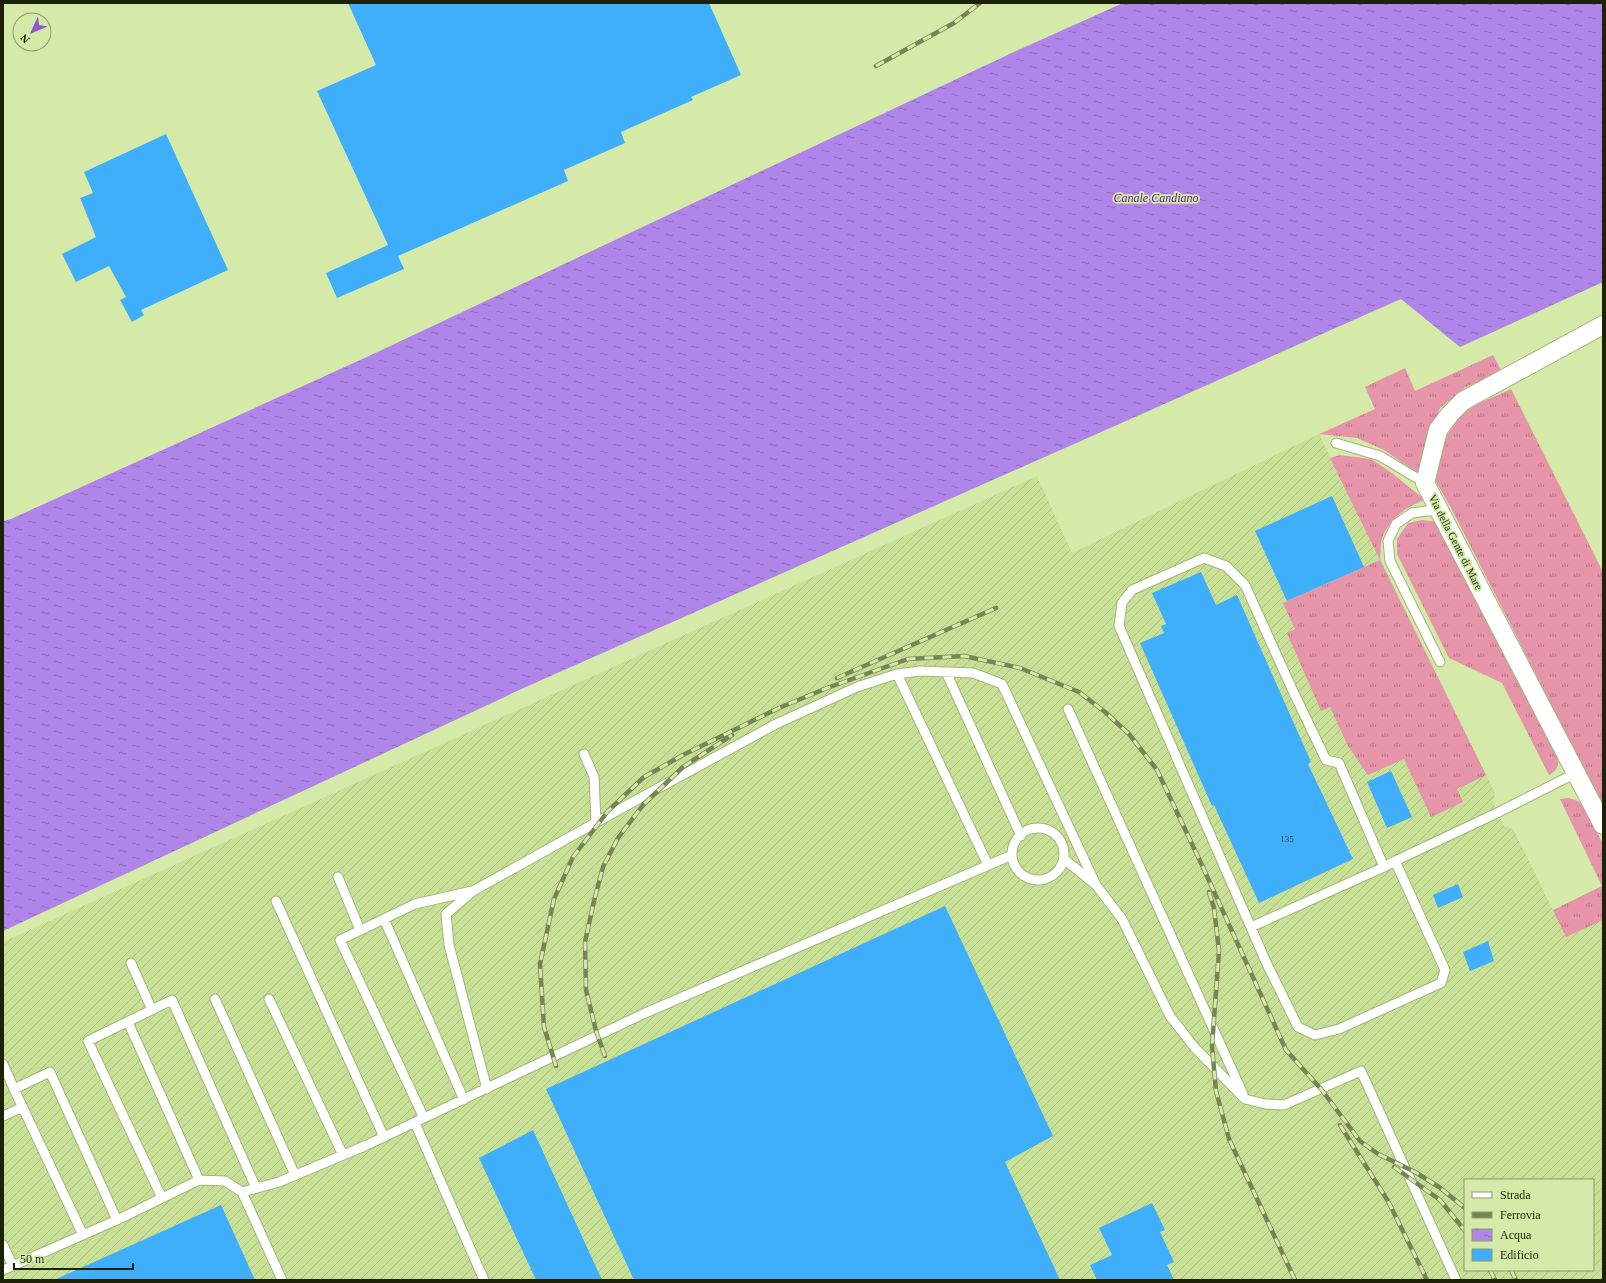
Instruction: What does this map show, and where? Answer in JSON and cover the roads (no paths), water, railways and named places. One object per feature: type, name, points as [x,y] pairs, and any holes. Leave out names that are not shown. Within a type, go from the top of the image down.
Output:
[{"type":"street","name":"Via della Gente di Mare","points":[[1603,324],[1463,401],[1450,414],[1438,430],[1425,483],[1603,825]]},
{"type":"lane","points":[[1336,444],[1380,456],[1425,483]]},
{"type":"lane","points":[[1440,511],[1412,513],[1396,524],[1388,541],[1390,561],[1440,662]]},
{"type":"lane","points":[[1384,867],[1339,763],[1326,760],[1245,585],[1226,566],[1204,558],[1132,590],[1122,603],[1119,626],[1251,927],[1298,1027],[1315,1035],[1339,1029],[1441,983],[1445,970],[1395,861]]},
{"type":"lane","points":[[487,1089],[449,945],[446,914],[473,891],[776,724],[857,687],[897,674],[920,671],[973,673],[1002,684],[1096,885],[1122,919],[1170,1016],[1195,1048],[1245,1098],[1265,1104],[1284,1105],[1361,1071],[1456,1280]]},
{"type":"lane","points":[[946,672],[1021,836]]},
{"type":"lane","points":[[897,674],[988,865]]},
{"type":"lane","points":[[1068,709],[1245,1098]]},
{"type":"lane","points":[[584,754],[594,777],[596,822]]},
{"type":"lane","points":[[1251,927],[1384,867],[1576,773]]},
{"type":"lane","points":[[1033,829],[1042,829],[1050,831],[1057,836],[1062,843],[1064,859],[1057,873],[1050,878],[1034,880],[1026,877],[1019,871],[1014,864],[1012,855],[1014,846],[1021,836],[1033,829]]},
{"type":"lane","points":[[242,1192],[280,1182],[343,1155],[464,1100],[643,1014],[1012,855]]},
{"type":"lane","points":[[1064,859],[1096,885]]},
{"type":"lane","points":[[338,877],[360,930]]},
{"type":"lane","points":[[424,1118],[340,940],[415,904],[473,891]]},
{"type":"lane","points":[[276,901],[384,1137]]},
{"type":"lane","points":[[384,919],[464,1100]]},
{"type":"lane","points":[[131,963],[152,1010]]},
{"type":"lane","points":[[269,998],[343,1155]]},
{"type":"lane","points":[[215,999],[295,1175]]},
{"type":"lane","points":[[162,1198],[88,1041],[172,1000],[256,1188]]},
{"type":"lane","points":[[128,1022],[199,1180]]},
{"type":"lane","points":[[3,1064],[83,1235]]},
{"type":"lane","points":[[14,1088],[50,1072],[117,1220]]},
{"type":"lane","points":[[3,1116],[23,1107]]},
{"type":"lane","points":[[415,1123],[484,1280]]},
{"type":"lane","points":[[3,1270],[117,1220],[199,1180],[225,1181],[242,1192],[282,1280]]},
{"type":"lane","points":[[3,1245],[13,1266]]},
{"type":"water","name":"Canale Candiano","points":[[1123,3],[1603,3],[1603,282],[1460,347],[1401,299],[528,686],[3,931],[3,521],[11,519],[369,356],[1016,51]]},
{"type":"railway","points":[[876,66],[954,23],[980,3]]},
{"type":"railway","points":[[837,678],[996,608]]},
{"type":"railway","points":[[556,1066],[544,1027],[540,964],[554,899],[573,857],[608,811],[644,777],[683,755],[779,708],[827,688],[908,659],[964,656],[1020,668],[1079,692],[1105,712],[1129,734],[1157,770],[1286,1050],[1321,1089],[1360,1141],[1378,1154],[1415,1172],[1439,1187],[1464,1207]]},
{"type":"railway","points":[[605,1056],[596,1031],[586,990],[585,942],[603,867],[618,838],[643,805],[683,767],[732,735]]},
{"type":"railway","points":[[1209,892],[1214,908],[1219,951],[1212,1046],[1216,1091],[1229,1139],[1295,1280]]},
{"type":"railway","points":[[1340,1125],[1388,1201],[1427,1280]]},
{"type":"railway","points":[[1394,1167],[1440,1200],[1464,1230]]},
{"type":"railway","points":[[1490,1271],[1495,1280]]},
{"type":"railway","points":[[1512,1271],[1516,1280]]}]
